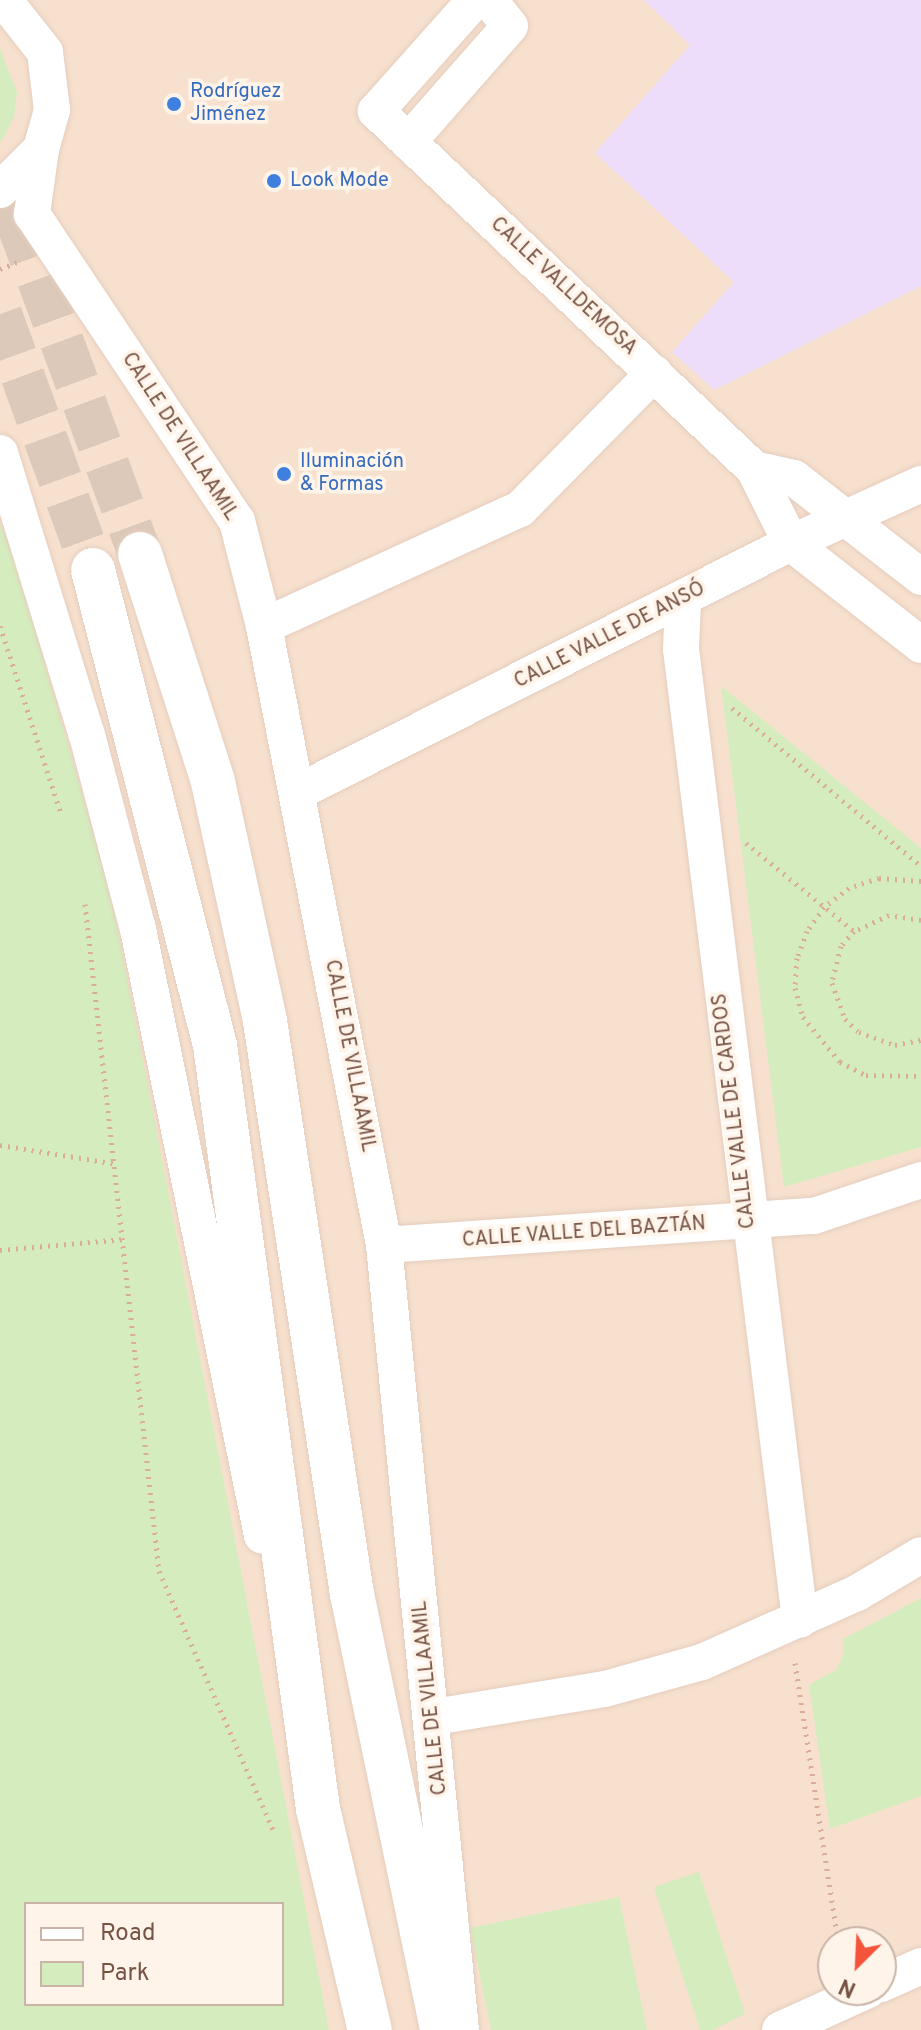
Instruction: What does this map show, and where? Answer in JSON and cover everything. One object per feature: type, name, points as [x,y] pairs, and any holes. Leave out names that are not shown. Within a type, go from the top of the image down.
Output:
[{"type":"main road","points":[[140,554],[213,782],[265,1021],[352,1594],[442,2030]]},
{"type":"main road","points":[[93,570],[215,1045],[318,1809],[370,2030]]},
{"type":"street","points":[[4,0],[45,52]]},
{"type":"street","points":[[29,0],[45,52]]},
{"type":"street","name":"CALLE VALLDEMOSA","points":[[264,626],[520,509],[654,373],[376,111],[475,0]]},
{"type":"street","points":[[408,142],[510,26],[489,0]]},
{"type":"street","name":"CALLE DE VILLAAMIL","points":[[45,52],[52,110],[41,149],[32,214],[237,521],[264,626],[300,791],[384,1245],[434,1717],[461,2030]]},
{"type":"street","points":[[0,190],[41,149]]},
{"type":"street","points":[[654,373],[754,469],[791,543],[921,645]]},
{"type":"street","points":[[0,453],[87,735],[138,929],[318,1809]]},
{"type":"street","points":[[754,469],[794,478],[849,516],[921,577]]},
{"type":"street","name":"CALLE VALLE DE ANSÓ","points":[[300,791],[683,601],[791,543],[921,484]]},
{"type":"street","name":"CALLE VALLE DE CARDOS","points":[[683,601],[681,649],[796,1635]]},
{"type":"street","name":"CALLE VALLE DEL BAZTÁN","points":[[384,1245],[814,1216],[921,1180]]},
{"type":"street","points":[[434,1717],[605,1689],[796,1635],[921,1555]]},
{"type":"street","points":[[897,1977],[921,1966]]},
{"type":"street","points":[[780,2030],[833,2006]]},
{"type":"path","points":[[0,626],[63,820]]},
{"type":"path","points":[[729,705],[921,866]]},
{"type":"path","points":[[734,834],[854,931]]},
{"type":"path","points":[[921,881],[879,878],[849,888],[824,907],[797,958],[795,988],[803,1017],[840,1062],[866,1075],[921,1076]]},
{"type":"path","points":[[84,895],[117,1164],[159,1571],[279,1842]]},
{"type":"path","points":[[921,920],[889,915],[854,931],[841,946],[832,983],[845,1019],[875,1042],[895,1045],[921,1040]]},
{"type":"path","points":[[0,1145],[117,1164]]},
{"type":"path","points":[[0,1250],[125,1239]]},
{"type":"path","points":[[796,1635],[836,1926]]},
{"type":"shaded area","points":[[0,0],[921,0],[921,2030],[0,2030]]},
{"type":"shaded area","points":[[644,0],[921,0],[921,286],[714,390],[672,352],[734,282],[595,153],[690,45]]},
{"type":"green space","points":[[0,48],[17,92],[14,118],[0,143]]},
{"type":"green space","points":[[0,523],[12,549],[111,894],[329,2030],[0,2030]]},
{"type":"green space","points":[[721,686],[921,848],[921,1147],[784,1187]]},
{"type":"green space","points":[[921,1598],[921,1796],[830,1829],[809,1685],[836,1670],[843,1656],[843,1639]]},
{"type":"green space","points":[[699,1872],[745,2014],[713,2030],[700,2030],[654,1887]]},
{"type":"green space","points":[[619,1897],[647,2030],[491,2030],[470,1928]]},
{"type":"tunnel","points":[[0,189],[16,217],[140,554]]},
{"type":"tunnel","points":[[0,314],[93,570]]},
{"type":"place","name":"Rodríguez Jiménez","points":[[174,104]]},
{"type":"place","name":"Look Mode","points":[[274,181]]},
{"type":"place","name":"Iluminación & Formas","points":[[284,474]]}]
